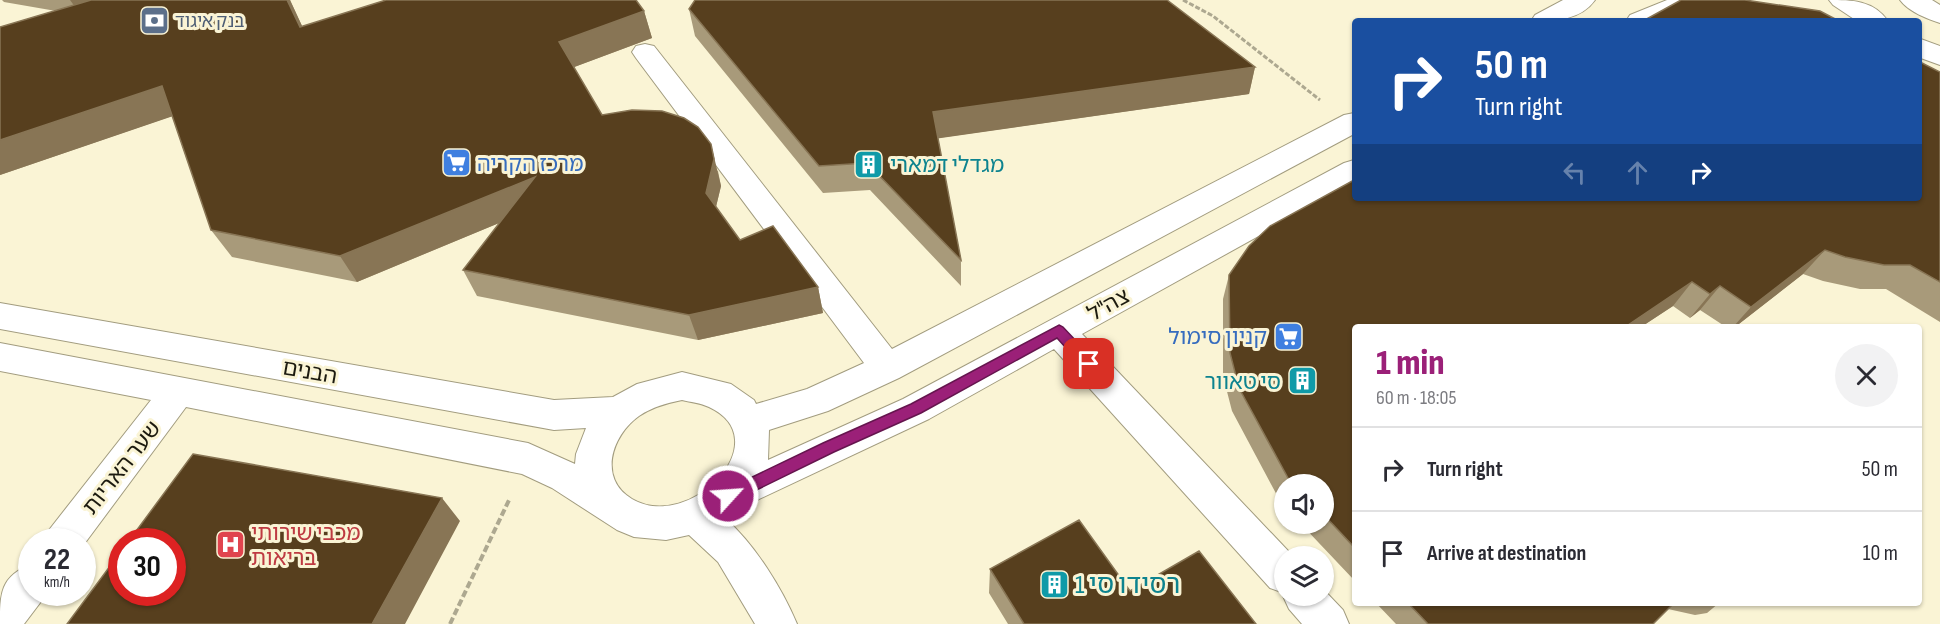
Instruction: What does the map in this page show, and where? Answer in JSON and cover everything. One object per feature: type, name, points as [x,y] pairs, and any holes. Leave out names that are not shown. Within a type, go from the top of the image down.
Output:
[{"type":"street","points":[[1549,18],[1582,0]]},
{"type":"street","points":[[1646,18],[1689,0]]},
{"type":"street","points":[[1824,0],[1846,2],[1870,18]]},
{"type":"street","points":[[1913,0],[1940,15]]},
{"type":"street","points":[[1922,48],[1940,57]]},
{"type":"street","points":[[645,52],[887,368]]},
{"type":"street","name":"צה\"ל","points":[[749,422],[816,401],[887,368],[1352,123]]},
{"type":"street","name":"צה\"ל","points":[[728,496],[916,409],[1352,171]]},
{"type":"street","name":"הבנים","points":[[0,316],[554,415],[620,411]]},
{"type":"street","points":[[1059,331],[1274,564]]},
{"type":"street","name":"הבנים","points":[[0,357],[528,459],[565,477],[604,501]]},
{"type":"street","points":[[682,386],[704,388],[723,395],[739,406],[749,422],[753,440],[751,459],[743,479],[728,496],[713,508],[696,517],[675,522],[654,523],[634,520],[617,512],[604,501],[595,484],[592,465],[596,446],[606,427],[620,411],[660,390],[682,386]]},
{"type":"street","name":"שער האריות","points":[[74,528],[178,392]]},
{"type":"street","points":[[696,517],[732,549],[777,624]]},
{"type":"street","points":[[0,623],[18,600]]},
{"type":"street","points":[[1312,606],[1329,624]]},
{"type":"path","points":[[1183,0],[1214,16],[1317,99],[1352,121]]},
{"type":"path","points":[[450,624],[528,459]]},
{"type":"building","name":"מרכז הקריה","points":[[91,0],[287,0],[300,27],[386,0],[636,0],[644,11],[559,42],[602,115],[632,110],[662,111],[684,118],[698,127],[711,144],[714,159],[706,193],[740,240],[773,226],[818,287],[689,315],[463,270],[535,177],[340,256],[211,230],[162,86],[0,140],[0,27]]},
{"type":"building","name":"מגדלי דמארי","points":[[695,0],[1167,0],[1255,67],[933,112],[961,260],[867,163],[819,166],[689,9]]},
{"type":"building","points":[[1681,0],[1745,0],[1820,11],[1833,18],[1648,18]]},
{"type":"building","name":"קניון סימול","points":[[1922,63],[1940,72],[1940,282],[1910,265],[1884,265],[1845,257],[1825,250],[1751,307],[1720,286],[1710,294],[1692,282],[1629,324],[1352,324],[1352,545],[1334,526],[1334,474],[1286,474],[1239,388],[1230,353],[1229,275],[1249,246],[1270,226],[1352,181],[1352,201],[1922,201]]},
{"type":"building","points":[[193,454],[442,498],[372,624],[67,624],[80,606],[96,606],[96,585],[108,569],[108,606],[186,606],[186,528],[138,528]]},
{"type":"building","points":[[1079,520],[1130,591],[1199,551],[1256,624],[1024,624],[990,569]]},
{"type":"building","points":[[1411,606],[1671,606],[1653,624],[1428,624]]},
{"type":"place","name":"בנק איגוד","points":[[154,21]]},
{"type":"place","name":"מרכז הקריה","points":[[456,163]]},
{"type":"place","name":"מגדלי דמארי","points":[[869,164]]},
{"type":"place","name":"קניון סימול","points":[[1288,336]]},
{"type":"place","name":"סי טאוור","points":[[1302,381]]},
{"type":"place","name":"מכבי שירותי בריאות","points":[[230,545]]},
{"type":"place","name":"רסידו סי 1","points":[[1054,584]]},
{"type":"route","points":[[728,496],[916,409],[1059,331],[1089,364]]}]
